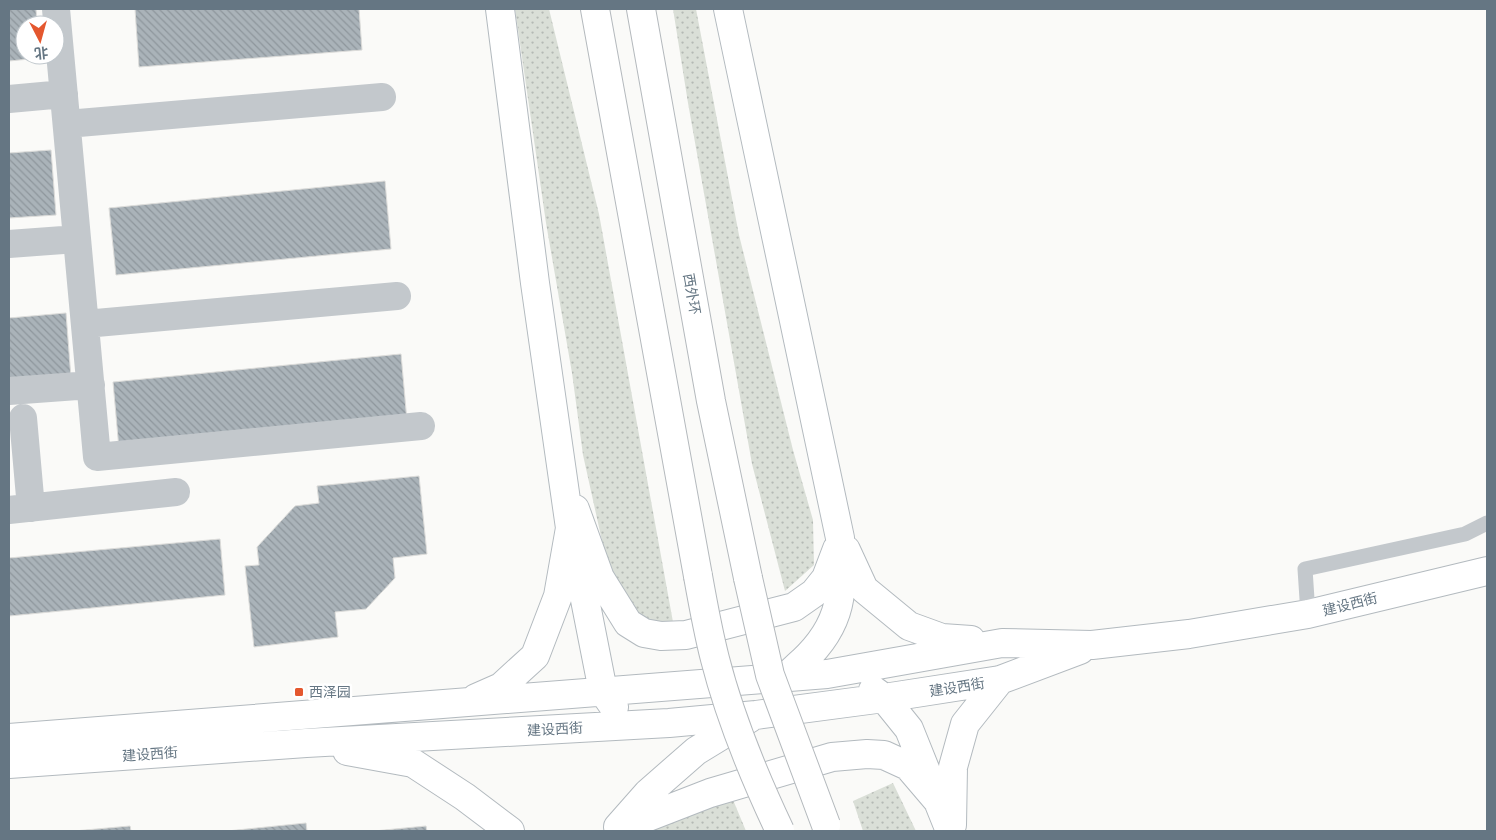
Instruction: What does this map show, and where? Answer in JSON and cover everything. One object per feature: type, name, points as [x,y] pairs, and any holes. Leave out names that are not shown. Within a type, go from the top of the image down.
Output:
[{"type":"main road","points":[[500,9],[535,283],[570,528],[603,691],[614,706],[682,722],[749,698],[786,677],[813,652],[836,617],[842,583],[840,538],[728,9]]},
{"type":"main road","points":[[595,9],[698,576],[715,659],[757,782],[780,831]]},
{"type":"main road","name":"西外环","points":[[641,9],[711,401],[770,675],[827,828]]},
{"type":"main road","points":[[563,476],[600,578],[628,623],[644,633],[661,636],[686,635],[794,607],[814,593],[826,578],[840,538]]},
{"type":"main road","points":[[463,704],[501,687],[535,656],[558,596],[570,528]]},
{"type":"main road","points":[[840,538],[864,589],[909,626],[942,638],[1002,643]]},
{"type":"main road","name":"建设西街","points":[[9,738],[463,704],[821,674],[1002,643],[1092,645],[1189,634],[1308,614],[1487,571]]},
{"type":"main road","name":"建设西街","points":[[9,764],[306,743],[682,722],[756,715],[1000,680],[1092,645]]},
{"type":"main road","points":[[614,831],[648,793],[696,751],[821,674],[864,682],[884,698],[909,729],[951,831]]},
{"type":"main road","points":[[951,831],[953,767],[965,724],[1000,680]]},
{"type":"main road","points":[[306,743],[413,763],[465,797],[510,831]]},
{"type":"main road","points":[[618,831],[643,819],[710,793],[832,757],[866,754],[884,755],[908,766],[937,800]]},
{"type":"street","points":[[56,9],[97,457],[421,426]]},
{"type":"street","points":[[9,99],[64,94]]},
{"type":"street","points":[[67,124],[382,97]]},
{"type":"street","points":[[9,244],[77,239]]},
{"type":"street","points":[[85,324],[397,296]]},
{"type":"street","points":[[9,391],[91,385]]},
{"type":"street","points":[[24,418],[20,509],[176,492]]},
{"type":"lane","points":[[1308,614],[1305,569],[1465,534],[1487,523]]},
{"type":"shaded area","points":[[515,9],[549,9],[599,214],[673,622],[653,622],[629,610],[610,577],[583,455],[572,373],[546,223]]},
{"type":"shaded area","points":[[673,9],[696,9],[739,235],[793,450],[813,520],[814,565],[785,591],[752,464]]},
{"type":"shaded area","points":[[893,783],[916,831],[863,831],[853,801]]},
{"type":"shaded area","points":[[731,795],[746,831],[649,831]]},
{"type":"building","points":[[9,9],[36,9],[36,15],[15,15],[15,60],[9,61]]},
{"type":"building","points":[[135,9],[359,9],[362,50],[139,67]]},
{"type":"building","points":[[51,150],[56,215],[9,218],[9,153]]},
{"type":"building","points":[[385,181],[391,249],[116,275],[109,208]]},
{"type":"building","points":[[66,313],[71,378],[9,383],[9,318]]},
{"type":"building","points":[[401,354],[407,421],[119,449],[113,382]]},
{"type":"building","points":[[419,476],[427,554],[393,558],[395,578],[366,609],[335,612],[338,637],[254,647],[245,566],[259,565],[257,547],[295,506],[319,503],[317,486]]},
{"type":"building","points":[[220,539],[225,595],[9,616],[9,558]]},
{"type":"building","points":[[306,823],[307,831],[227,831]]},
{"type":"building","points":[[130,826],[131,831],[74,831]]},
{"type":"building","points":[[426,826],[427,831],[374,831]]},
{"type":"place","name":"西泽园","points":[[299,692]]}]
